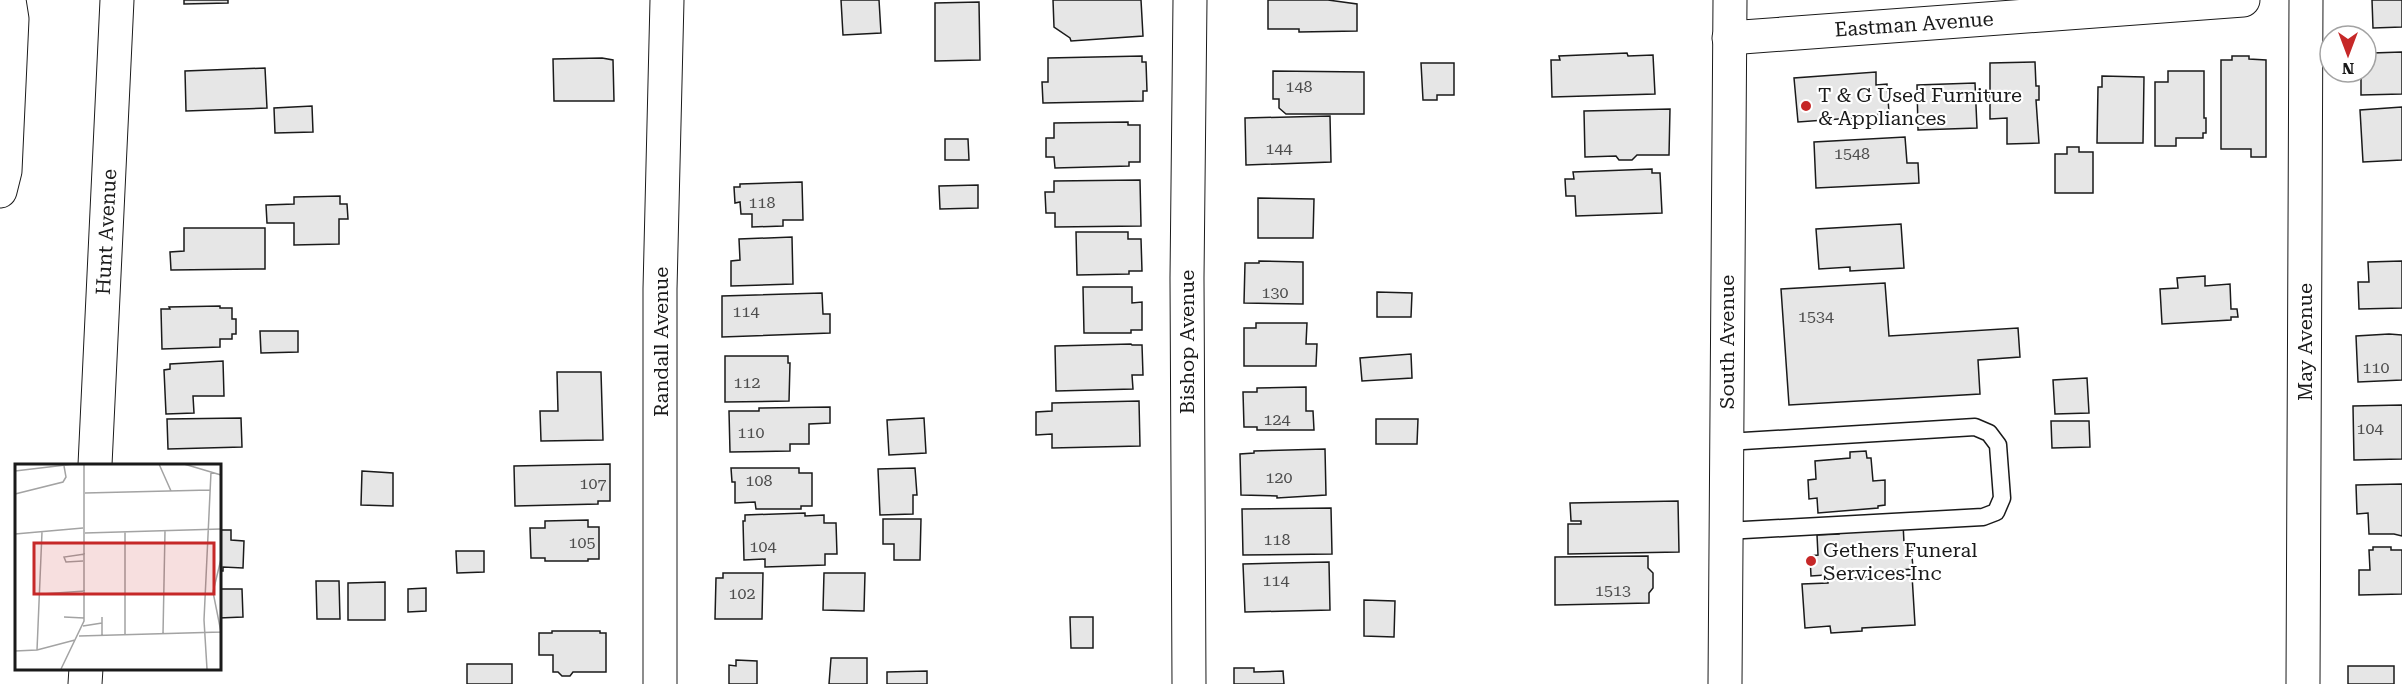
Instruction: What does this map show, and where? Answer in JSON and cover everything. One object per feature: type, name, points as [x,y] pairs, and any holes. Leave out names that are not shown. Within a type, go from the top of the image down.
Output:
[{"type":"street","points":[[0,191],[6,159],[12,19],[9,0]]},
{"type":"street","name":"Hunt Avenue","points":[[95,464],[117,0]]},
{"type":"street","name":"Randall Avenue","points":[[660,684],[660,289],[667,0]]},
{"type":"street","name":"Bishop Avenue","points":[[1190,0],[1187,278],[1190,684]]},
{"type":"street","name":"South Avenue","points":[[1725,684],[1730,0]]},
{"type":"street","name":"Eastman Avenue","points":[[1729,38],[2243,0]]},
{"type":"street","name":"May Avenue","points":[[2303,684],[2306,0]]},
{"type":"lane","points":[[1726,531],[1983,517],[1996,512],[2002,498],[1998,445],[1989,434],[1976,427],[1727,442]]},
{"type":"building","points":[[184,0],[228,0],[228,3],[184,4]]},
{"type":"building","points":[[841,0],[879,0],[881,33],[843,35]]},
{"type":"building","points":[[1053,0],[1141,0],[1143,36],[1071,41],[1054,27]]},
{"type":"building","points":[[1268,0],[1328,0],[1357,4],[1357,31],[1299,32],[1299,29],[1268,29]]},
{"type":"building","points":[[2372,0],[2402,0],[2402,27],[2378,28],[2378,24],[2373,24]]},
{"type":"building","points":[[979,2],[980,60],[935,61],[935,3]]},
{"type":"building","points":[[2402,52],[2402,94],[2361,95],[2361,84],[2378,84],[2378,53]]},
{"type":"building","points":[[1627,53],[1628,56],[1653,55],[1655,94],[1552,97],[1551,60],[1560,60],[1559,56]]},
{"type":"building","points":[[1142,56],[1142,62],[1146,62],[1147,91],[1143,91],[1143,101],[1043,103],[1042,82],[1048,82],[1048,58]]},
{"type":"building","points":[[2232,56],[2249,56],[2249,59],[2266,60],[2266,157],[2251,157],[2251,149],[2221,149],[2221,60],[2232,60]]},
{"type":"building","points":[[602,58],[613,60],[614,101],[554,101],[553,59]]},
{"type":"building","points":[[2035,62],[2036,86],[2039,86],[2039,100],[2036,100],[2039,143],[2007,144],[2007,118],[1990,119],[1990,63]]},
{"type":"building","points":[[1421,63],[1454,63],[1454,95],[1437,95],[1437,100],[1423,100]]},
{"type":"building","points":[[265,68],[267,108],[186,111],[185,71]]},
{"type":"building","points":[[1273,71],[1364,72],[1364,114],[1286,114],[1279,108],[1279,99],[1273,99]]},
{"type":"building","points":[[2168,71],[2204,71],[2206,133],[2203,133],[2203,138],[2176,138],[2176,146],[2155,146],[2155,82],[2168,82]]},
{"type":"building","points":[[1876,72],[1876,85],[1887,84],[1889,113],[1878,114],[1879,116],[1798,122],[1794,78]]},
{"type":"building","points":[[2102,76],[2144,77],[2143,143],[2097,143],[2098,87],[2102,87]]},
{"type":"building","points":[[1975,83],[1977,128],[1918,130],[1917,85]]},
{"type":"building","points":[[312,106],[313,132],[275,133],[274,108]]},
{"type":"building","points":[[2402,107],[2402,160],[2363,162],[2360,110]]},
{"type":"building","points":[[1670,109],[1669,155],[1637,155],[1632,160],[1619,160],[1616,156],[1585,157],[1584,111]]},
{"type":"building","points":[[1330,116],[1331,162],[1246,165],[1245,118]]},
{"type":"building","points":[[1128,122],[1128,125],[1140,125],[1140,162],[1129,162],[1129,166],[1055,168],[1054,157],[1046,157],[1046,138],[1054,138],[1054,123]]},
{"type":"building","points":[[1905,137],[1907,163],[1918,163],[1919,183],[1816,188],[1814,142]]},
{"type":"building","points":[[945,139],[968,139],[969,160],[945,160]]},
{"type":"building","points":[[2067,147],[2079,147],[2079,152],[2093,152],[2093,193],[2055,193],[2055,154],[2067,154]]},
{"type":"building","points":[[1652,169],[1652,173],[1660,173],[1662,213],[1576,216],[1575,196],[1566,196],[1565,179],[1574,179],[1573,172]]},
{"type":"building","points":[[1140,180],[1141,226],[1055,227],[1055,213],[1046,213],[1045,192],[1054,192],[1054,181]]},
{"type":"building","points":[[802,182],[803,220],[783,220],[783,226],[752,227],[752,214],[741,214],[740,202],[735,203],[734,187],[740,187],[740,184]]},
{"type":"building","points":[[978,185],[978,208],[940,209],[939,186]]},
{"type":"building","points":[[340,196],[340,204],[347,204],[348,219],[339,219],[339,244],[294,245],[294,223],[267,223],[266,205],[294,204],[294,197]]},
{"type":"building","points":[[1258,198],[1314,199],[1313,238],[1258,238]]},
{"type":"building","points":[[1901,224],[1904,268],[1850,271],[1850,267],[1819,269],[1816,229]]},
{"type":"building","points":[[184,228],[265,228],[265,269],[171,270],[170,252],[184,251]]},
{"type":"building","points":[[1076,232],[1128,232],[1128,239],[1141,239],[1142,271],[1129,271],[1129,274],[1077,275]]},
{"type":"building","points":[[792,237],[793,284],[731,286],[731,261],[740,260],[739,239]]},
{"type":"building","points":[[1259,261],[1303,262],[1303,304],[1244,303],[1245,263],[1259,263]]},
{"type":"building","points":[[2402,261],[2402,308],[2359,309],[2358,282],[2369,282],[2368,262]]},
{"type":"building","points":[[2205,276],[2205,286],[2230,284],[2231,309],[2237,309],[2238,317],[2231,317],[2231,320],[2162,324],[2160,289],[2178,288],[2177,278]]},
{"type":"building","points":[[1885,283],[1889,336],[2018,328],[2020,357],[1978,360],[1980,394],[1789,405],[1781,289]]},
{"type":"building","points":[[1083,287],[1132,287],[1132,303],[1142,302],[1142,330],[1131,330],[1131,333],[1084,333]]},
{"type":"building","points":[[1377,292],[1412,293],[1411,317],[1377,317]]},
{"type":"building","points":[[822,293],[823,314],[830,314],[830,333],[722,337],[722,296]]},
{"type":"building","points":[[220,306],[220,308],[232,308],[232,319],[236,319],[236,334],[232,334],[232,339],[220,339],[220,347],[162,349],[161,309]]},
{"type":"building","points":[[1256,323],[1307,323],[1306,344],[1317,344],[1316,366],[1244,366],[1244,328],[1256,328]]},
{"type":"building","points":[[260,331],[298,331],[298,352],[261,353]]},
{"type":"building","points":[[2402,335],[2402,380],[2358,382],[2356,336]]},
{"type":"building","points":[[1142,345],[1143,375],[1132,375],[1133,389],[1056,391],[1055,346]]},
{"type":"building","points":[[1411,354],[1412,378],[1362,381],[1360,358]]},
{"type":"building","points":[[725,356],[788,356],[788,363],[790,363],[789,401],[725,402]]},
{"type":"building","points":[[223,361],[224,396],[193,396],[194,413],[166,414],[164,370],[170,369],[170,364]]},
{"type":"building","points":[[557,372],[601,372],[603,440],[541,441],[540,411],[558,411]]},
{"type":"building","points":[[2087,378],[2089,413],[2055,414],[2053,380]]},
{"type":"building","points":[[1306,387],[1306,411],[1313,411],[1314,430],[1257,430],[1257,427],[1244,427],[1243,392],[1257,392],[1257,388]]},
{"type":"building","points":[[1139,401],[1140,446],[1052,448],[1052,434],[1036,435],[1036,412],[1052,411],[1052,403]]},
{"type":"building","points":[[2402,405],[2402,459],[2354,460],[2353,406]]},
{"type":"building","points":[[830,407],[830,423],[809,424],[809,444],[790,444],[790,451],[730,452],[729,411],[759,411],[759,408]]},
{"type":"building","points":[[241,418],[242,447],[168,449],[167,419]]},
{"type":"building","points":[[924,418],[926,453],[889,455],[887,420]]},
{"type":"building","points":[[1376,419],[1418,419],[1417,444],[1376,444]]},
{"type":"building","points":[[2051,421],[2089,421],[2090,447],[2052,448]]},
{"type":"building","points":[[1325,449],[1326,495],[1277,498],[1277,496],[1241,495],[1240,454],[1254,453],[1254,451]]},
{"type":"building","points":[[1866,451],[1867,458],[1871,458],[1873,481],[1885,480],[1885,505],[1878,506],[1878,508],[1818,513],[1817,498],[1809,499],[1808,480],[1816,479],[1815,461],[1850,458],[1850,452]]},
{"type":"building","points":[[610,464],[610,501],[598,501],[598,504],[515,506],[514,466]]},
{"type":"building","points":[[731,468],[799,468],[799,473],[812,473],[812,506],[801,506],[801,509],[756,509],[755,502],[735,503],[735,482],[732,482]]},
{"type":"building","points":[[915,468],[917,495],[913,495],[913,514],[880,515],[878,469]]},
{"type":"building","points":[[362,471],[393,473],[393,506],[361,505]]},
{"type":"building","points":[[2402,484],[2402,536],[2369,534],[2368,513],[2357,514],[2356,485]]},
{"type":"building","points":[[1678,501],[1679,552],[1568,554],[1568,524],[1581,524],[1581,521],[1571,521],[1570,503]]},
{"type":"building","points":[[1331,508],[1332,554],[1243,555],[1242,509]]},
{"type":"building","points":[[805,513],[805,516],[824,515],[824,523],[836,523],[837,554],[825,554],[825,565],[765,567],[765,559],[744,560],[743,521],[745,521],[745,515]]},
{"type":"building","points":[[883,519],[921,519],[920,560],[894,560],[894,544],[883,544]]},
{"type":"building","points":[[588,520],[588,527],[599,527],[599,559],[545,561],[545,558],[531,558],[530,528],[545,528],[545,521]]},
{"type":"building","points":[[1903,523],[1904,543],[1911,542],[1913,569],[1811,576],[1810,556],[1818,555],[1817,535],[1839,534],[1838,527]]},
{"type":"building","points":[[220,530],[231,530],[231,540],[244,541],[243,568],[223,567],[223,571],[220,571]]},
{"type":"building","points":[[2373,547],[2391,547],[2391,550],[2402,550],[2402,594],[2359,595],[2359,570],[2370,570],[2369,550],[2373,550]]},
{"type":"building","points":[[456,551],[484,551],[484,572],[457,573]]},
{"type":"building","points":[[1648,556],[1648,568],[1653,573],[1653,588],[1649,593],[1649,603],[1555,605],[1555,557]]},
{"type":"building","points":[[1329,562],[1330,610],[1245,612],[1243,564]]},
{"type":"building","points":[[723,573],[763,573],[762,619],[715,619],[716,578],[723,578]]},
{"type":"building","points":[[824,573],[865,573],[864,611],[823,610]]},
{"type":"building","points":[[1912,575],[1915,625],[1862,628],[1862,631],[1831,633],[1830,626],[1805,628],[1802,584],[1828,583],[1828,579]]},
{"type":"building","points":[[316,581],[339,581],[340,619],[317,619]]},
{"type":"building","points":[[385,582],[385,620],[348,620],[348,583]]},
{"type":"building","points":[[426,588],[426,611],[408,612],[408,589]]},
{"type":"building","points":[[220,589],[242,589],[243,617],[220,618]]},
{"type":"building","points":[[1364,600],[1395,601],[1394,637],[1364,636]]},
{"type":"building","points":[[1070,617],[1093,617],[1093,648],[1071,648]]},
{"type":"building","points":[[552,631],[606,633],[606,672],[573,672],[570,676],[562,676],[558,672],[553,672],[553,655],[539,655],[539,633],[552,633]]},
{"type":"building","points":[[831,658],[867,658],[867,684],[829,684]]},
{"type":"building","points":[[736,660],[757,661],[757,684],[729,684],[729,665],[736,666]]},
{"type":"building","points":[[467,664],[512,664],[512,684],[467,684]]},
{"type":"building","points":[[2348,666],[2394,666],[2394,684],[2348,684]]},
{"type":"building","points":[[1234,668],[1254,668],[1254,672],[1283,671],[1284,684],[1234,684]]},
{"type":"building","points":[[927,671],[927,684],[887,684],[887,672]]},
{"type":"place","name":"T & G Used Furniture & Appliances","points":[[1806,106]]},
{"type":"place","name":"Gethers Funeral Services Inc","points":[[1811,561]]}]
